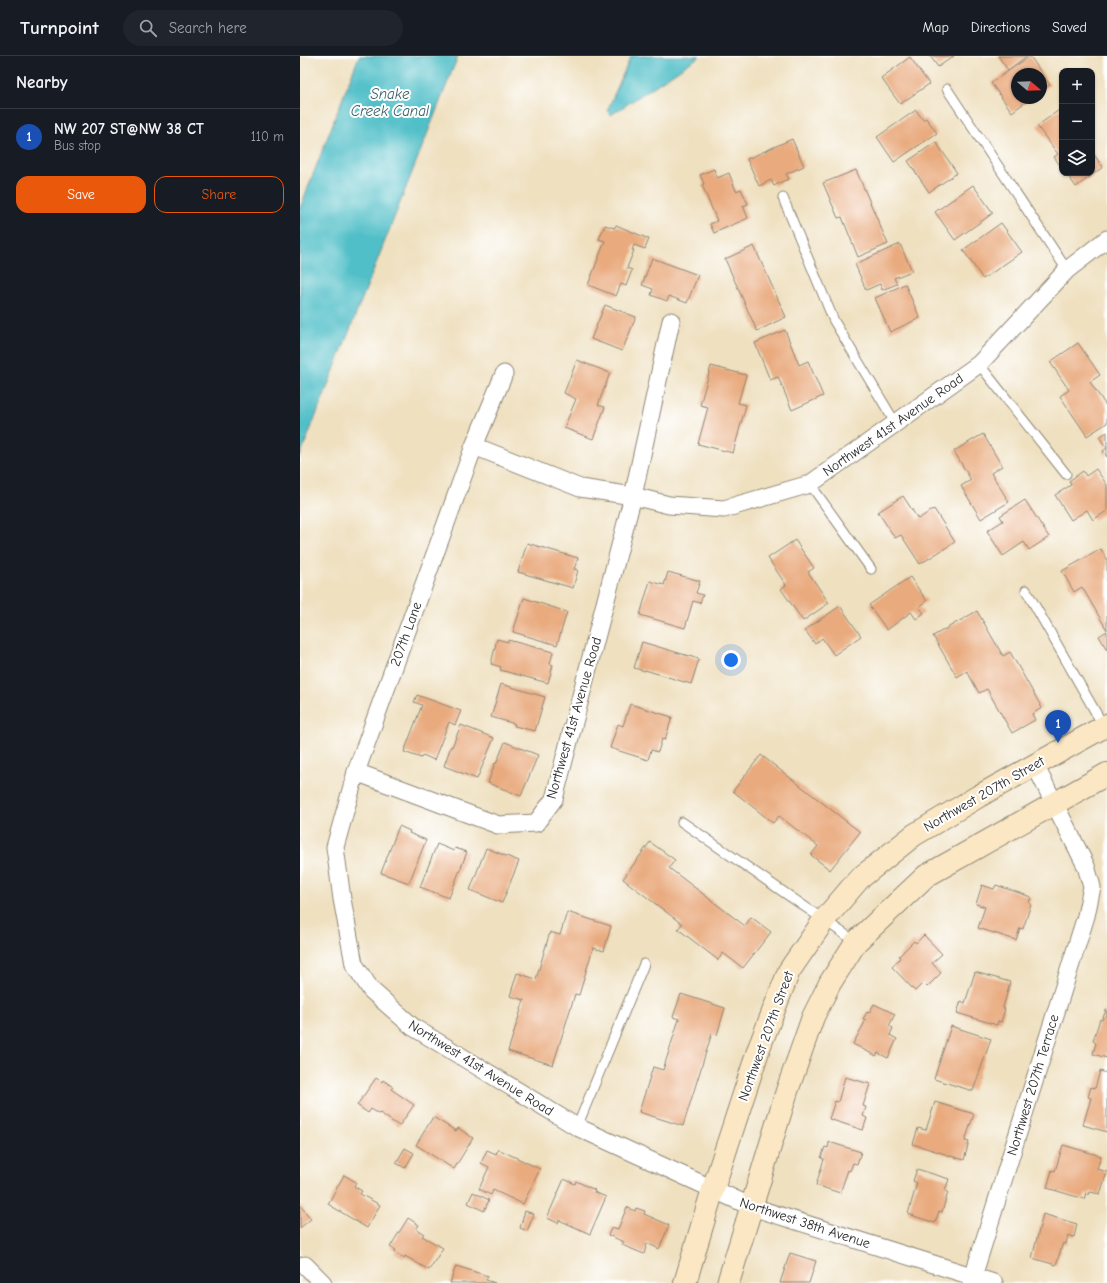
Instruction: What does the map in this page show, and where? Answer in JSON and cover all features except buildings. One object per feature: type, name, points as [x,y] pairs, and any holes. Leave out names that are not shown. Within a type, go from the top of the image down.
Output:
[{"type":"street","name":"Northwest 41st Avenue Road","points":[[474,446],[580,488],[633,496],[669,505],[724,509],[810,484],[978,364],[1067,270],[1107,239]]},
{"type":"street","name":"Northwest 41st Avenue Road","points":[[356,772],[498,825],[536,823],[554,799],[633,496],[671,321]]},
{"type":"street","name":"207th Lane","points":[[342,899],[335,847],[356,772],[474,446],[504,374]]},
{"type":"street","name":"Northwest 207th Street","points":[[685,1283],[713,1189],[759,1048],[788,971],[824,920],[859,879],[914,835],[978,796],[1106,726]]},
{"type":"street","points":[[1035,765],[1055,804]]},
{"type":"street","points":[[728,1283],[788,1091],[813,1017],[830,983],[856,942],[926,876],[1107,774]]},
{"type":"street","name":"Northwest 207th Terrace","points":[[972,1280],[1084,923],[1092,887],[1086,866],[1055,804]]},
{"type":"street","name":"Northwest 41st Avenue Road","points":[[342,899],[354,964],[371,990],[413,1027],[577,1127]]},
{"type":"street","name":"Northwest 38th Avenue","points":[[577,1127],[752,1207],[972,1280],[994,1283]]},
{"type":"street","points":[[305,1265],[323,1283]]},
{"type":"lane","points":[[947,89],[1067,270]]},
{"type":"lane","points":[[783,198],[834,321],[896,424]]},
{"type":"lane","points":[[978,364],[1066,474]]},
{"type":"lane","points":[[810,484],[872,569]]},
{"type":"lane","points":[[1026,590],[1106,726]]},
{"type":"lane","points":[[682,822],[856,942]]},
{"type":"lane","points":[[577,1127],[644,964]]},
{"type":"water","name":"Snake Creek Canal","points":[[359,56],[458,56],[300,456],[300,208]]},
{"type":"water","points":[[631,56],[700,56],[611,115],[607,111]]},
{"type":"place","name":"NW 207 ST@NW 38 CT","points":[[1058,743]]}]
